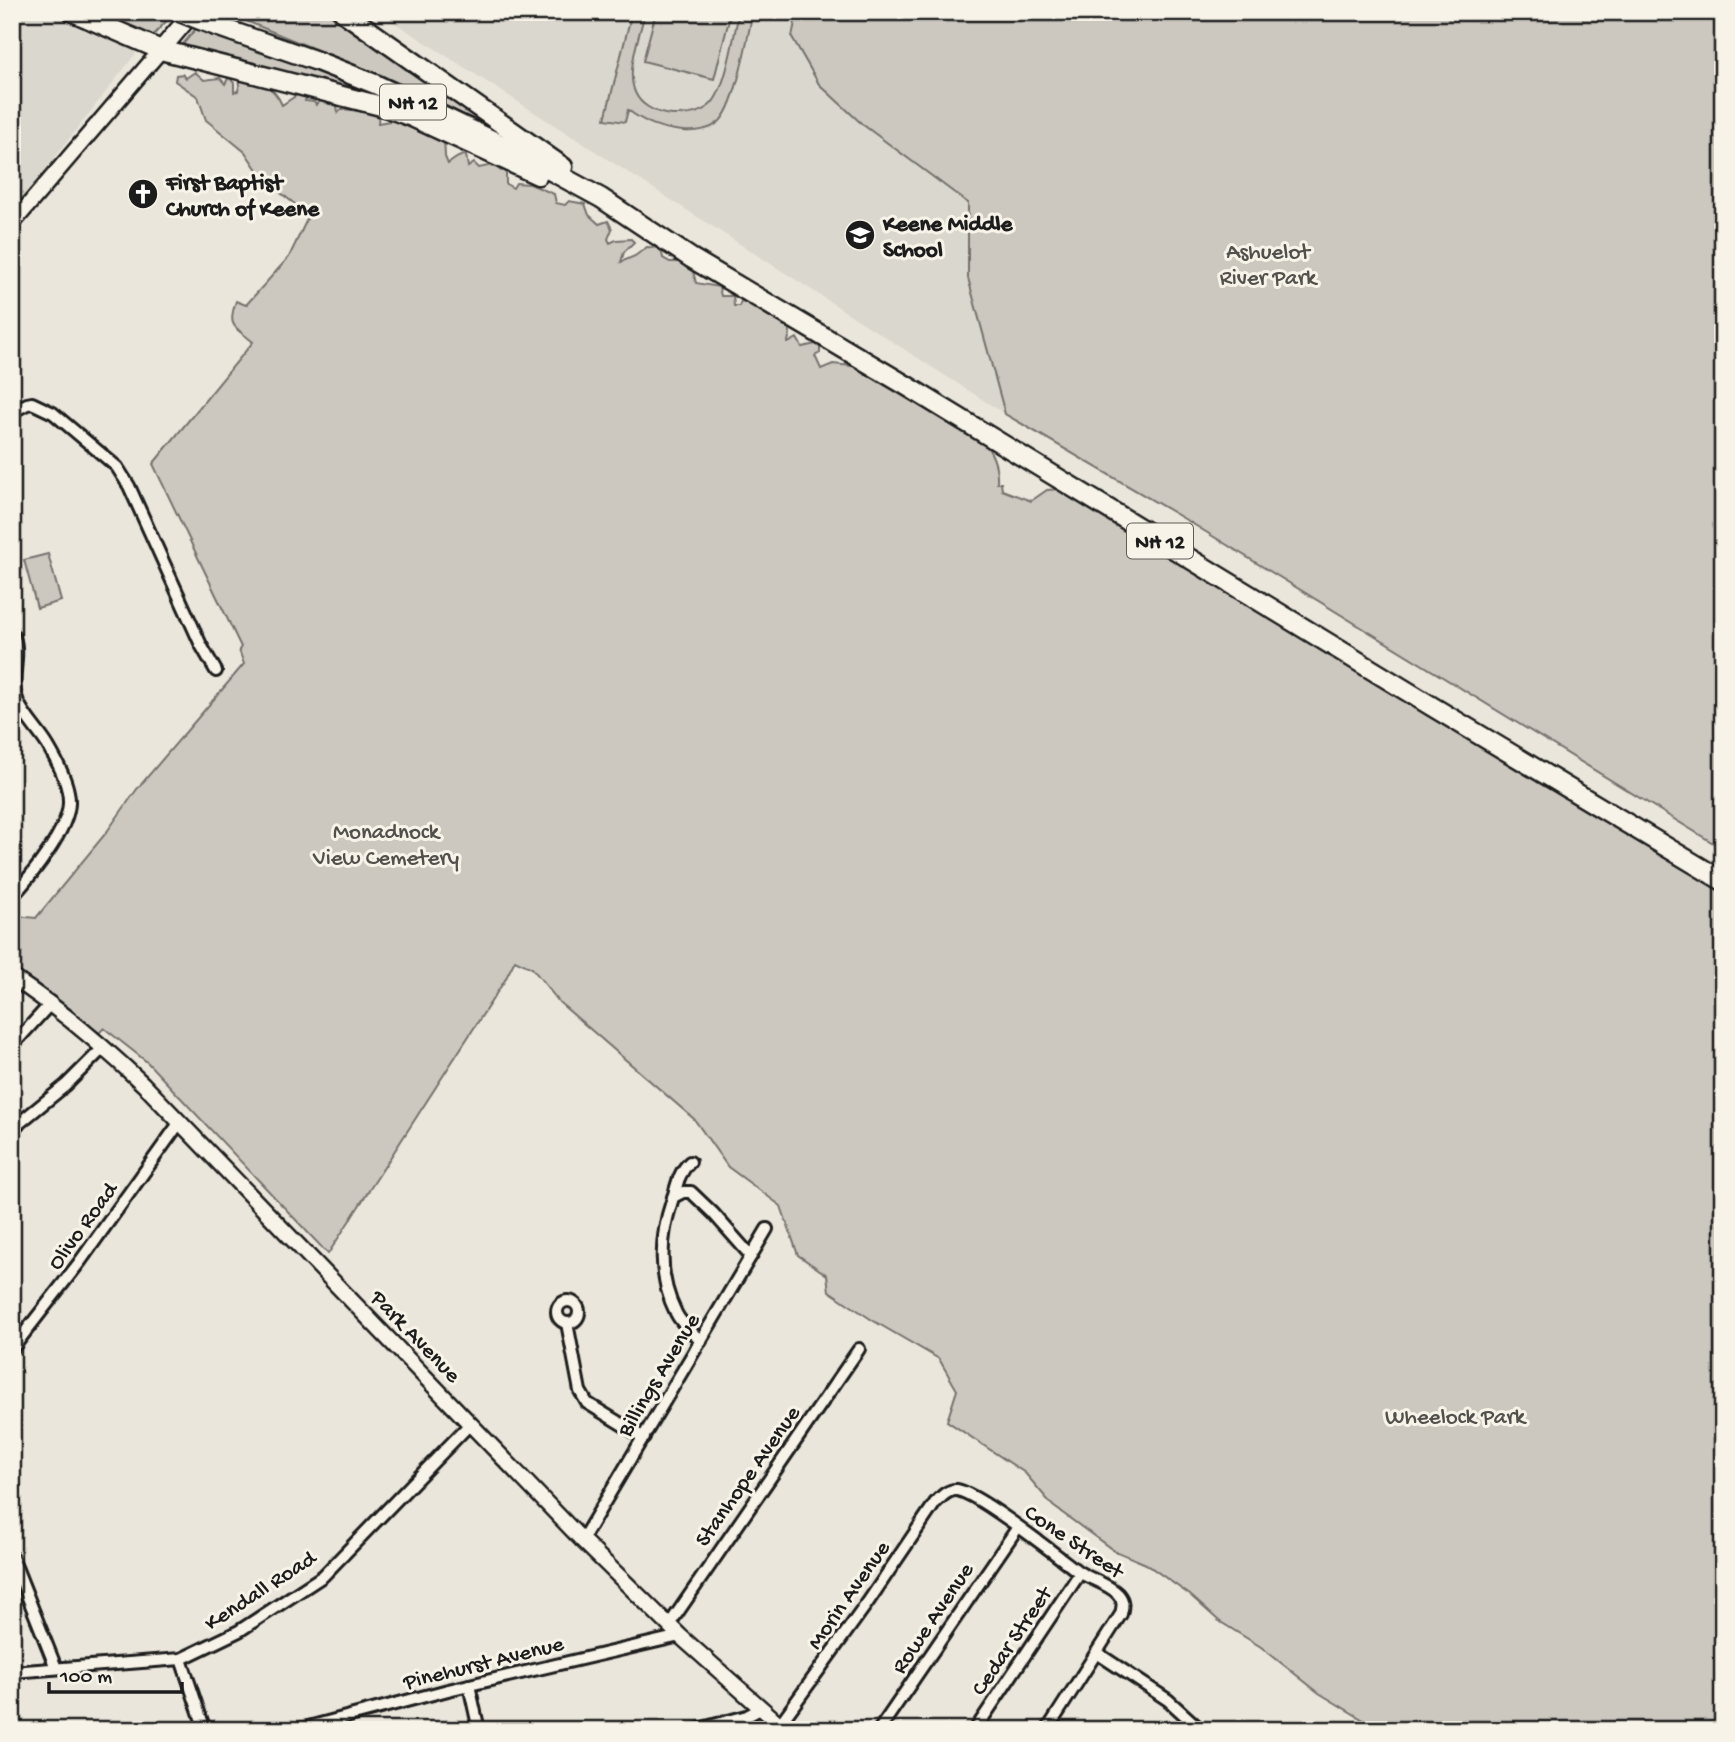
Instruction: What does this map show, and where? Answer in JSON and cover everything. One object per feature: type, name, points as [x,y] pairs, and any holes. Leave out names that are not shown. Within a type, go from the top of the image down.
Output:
[{"type":"highway","points":[[74,12],[161,50],[385,107],[537,174],[601,198]]},
{"type":"highway","name":"NH 12","points":[[180,12],[375,84],[488,137],[601,198],[691,258],[1723,881]]},
{"type":"highway","points":[[343,12],[555,161],[601,198]]},
{"type":"main road","points":[[161,50],[193,12]]},
{"type":"street","points":[[12,224],[161,50]]},
{"type":"street","points":[[12,412],[27,404],[41,407],[52,413],[117,467],[129,486],[201,645],[216,671]]},
{"type":"street","points":[[12,633],[15,640],[14,684],[18,703],[48,746],[64,781],[70,803],[50,850],[12,897]]},
{"type":"street","name":"Park Avenue","points":[[12,977],[51,1003],[104,1047],[180,1122],[582,1540],[680,1636],[783,1727]]},
{"type":"street","points":[[12,1046],[51,1003]]},
{"type":"street","points":[[12,1129],[66,1084],[104,1047]]},
{"type":"street","name":"Olivo Road","points":[[12,1349],[72,1273],[180,1122]]},
{"type":"street","points":[[690,1162],[678,1179],[663,1233],[661,1252],[676,1314],[701,1341]]},
{"type":"street","points":[[673,1197],[683,1192],[691,1192],[751,1256]]},
{"type":"street","name":"Billings Avenue","points":[[582,1540],[767,1230]]},
{"type":"street","points":[[567,1323],[580,1391],[587,1403],[644,1437]]},
{"type":"street","name":"Stanhope Avenue","points":[[669,1625],[859,1349]]},
{"type":"street","name":"Kendall Road","points":[[12,1672],[181,1659],[239,1631],[323,1576],[471,1423]]},
{"type":"street","name":"Cone Street","points":[[949,1491],[957,1490],[967,1494],[1018,1527],[1080,1573],[1116,1592],[1124,1606],[1097,1653]]},
{"type":"street","name":"Morin Avenue","points":[[783,1727],[935,1503],[949,1491]]},
{"type":"street","name":"Rowe Avenue","points":[[879,1730],[1018,1527]]},
{"type":"street","points":[[12,1557],[56,1668]]},
{"type":"street","name":"Cedar Street","points":[[975,1730],[1080,1573]]},
{"type":"street","name":"Pinehurst Avenue","points":[[297,1730],[469,1685],[680,1636]]},
{"type":"street","points":[[1046,1730],[1097,1653],[1160,1693],[1201,1730]]},
{"type":"street","points":[[181,1659],[205,1730]]},
{"type":"street","points":[[469,1685],[479,1730]]},
{"type":"street","points":[[695,1730],[747,1716],[762,1708]]},
{"type":"shaded area","points":[[12,12],[52,12],[132,46],[137,52],[12,212]]},
{"type":"shaded area","name":"Keene Middle School","points":[[378,12],[862,12],[1020,192],[968,278],[1005,414]]},
{"type":"green space","points":[[81,12],[162,12],[171,16],[148,41]]},
{"type":"green space","points":[[225,12],[327,12],[502,132],[415,90]]},
{"type":"green space","points":[[632,12],[645,12],[633,63],[634,88],[639,99],[648,107],[674,115],[702,110],[716,98],[729,61],[739,12],[753,12],[736,86],[719,122],[707,129],[688,131],[654,125],[628,110],[625,122],[605,119]]},
{"type":"green space","points":[[656,12],[731,12],[714,79],[643,61]]},
{"type":"green space","name":"Ashuelot River Park","points":[[797,12],[1723,12],[1723,849],[1188,521],[1005,414],[968,278],[968,203],[862,124],[819,84],[792,37]]},
{"type":"green space","points":[[198,26],[312,67],[420,115],[179,49]]},
{"type":"green space","points":[[195,72],[204,80],[220,78],[225,84],[229,77],[234,83],[234,92],[238,91],[240,81],[260,83],[275,93],[282,105],[303,91],[308,94],[305,101],[314,102],[316,105],[321,100],[332,99],[337,105],[338,113],[342,109],[379,113],[378,123],[395,120],[444,136],[448,164],[466,155],[468,167],[474,163],[479,168],[493,165],[501,171],[506,166],[506,184],[513,188],[516,183],[530,184],[554,194],[556,203],[565,205],[569,201],[585,204],[589,215],[599,224],[608,221],[612,229],[608,239],[610,243],[631,239],[634,242],[624,252],[621,262],[647,247],[661,248],[663,258],[670,262],[687,262],[696,283],[719,287],[721,296],[733,296],[734,306],[739,306],[741,301],[760,304],[789,329],[788,343],[797,338],[802,347],[820,343],[820,353],[815,356],[821,369],[833,364],[861,367],[983,441],[996,466],[997,483],[1001,483],[1002,490],[1031,501],[1047,490],[1060,489],[1655,849],[1723,893],[1723,1730],[1380,1730],[1319,1693],[1261,1647],[1219,1621],[1190,1595],[1146,1564],[1113,1550],[1053,1506],[1025,1473],[947,1421],[957,1390],[939,1359],[829,1291],[827,1275],[798,1255],[781,1206],[728,1167],[694,1119],[560,1003],[532,968],[515,960],[505,980],[328,1254],[147,1062],[104,1028],[99,1033],[37,984],[12,969],[12,911],[17,916],[36,918],[106,833],[137,789],[244,664],[239,650],[241,647],[153,464],[253,342],[237,329],[232,321],[236,301],[246,305],[289,257],[309,215],[264,180],[245,152],[206,120],[198,97],[175,81],[176,75],[183,74],[186,78]]},
{"type":"green space","points":[[48,554],[61,601],[37,608],[24,560]]},
{"type":"place","name":"First Baptist Church of Keene","points":[[143,194]]},
{"type":"place","name":"Keene Middle School","points":[[860,235]]},
{"type":"park label","name":"Monadnock View Cemetery","points":[[386,843]]},
{"type":"park label","name":"Wheelock Park","points":[[1455,1415]]}]
